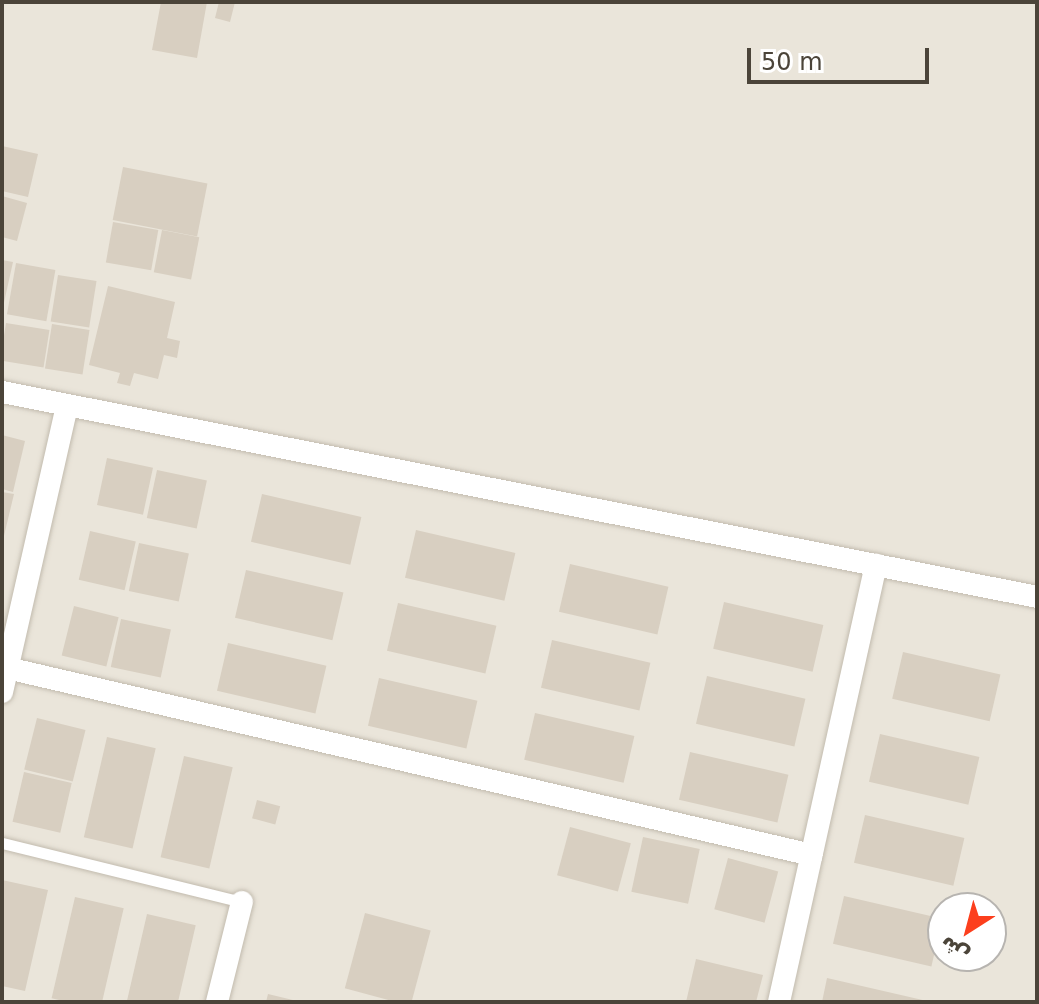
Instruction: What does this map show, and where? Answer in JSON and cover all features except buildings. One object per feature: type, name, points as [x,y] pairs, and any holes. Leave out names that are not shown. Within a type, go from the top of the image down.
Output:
[{"type":"street","points":[[2,392],[1037,597]]},
{"type":"street","points":[[2,692],[67,407]]},
{"type":"street","points":[[779,1002],[876,565]]},
{"type":"street","points":[[7,668],[812,855]]},
{"type":"street","points":[[217,1002],[242,902]]},
{"type":"lane","points":[[2,843],[242,902]]},
{"type":"shaded area","points":[[2,2],[1037,2],[1037,1002],[2,1002]]}]
